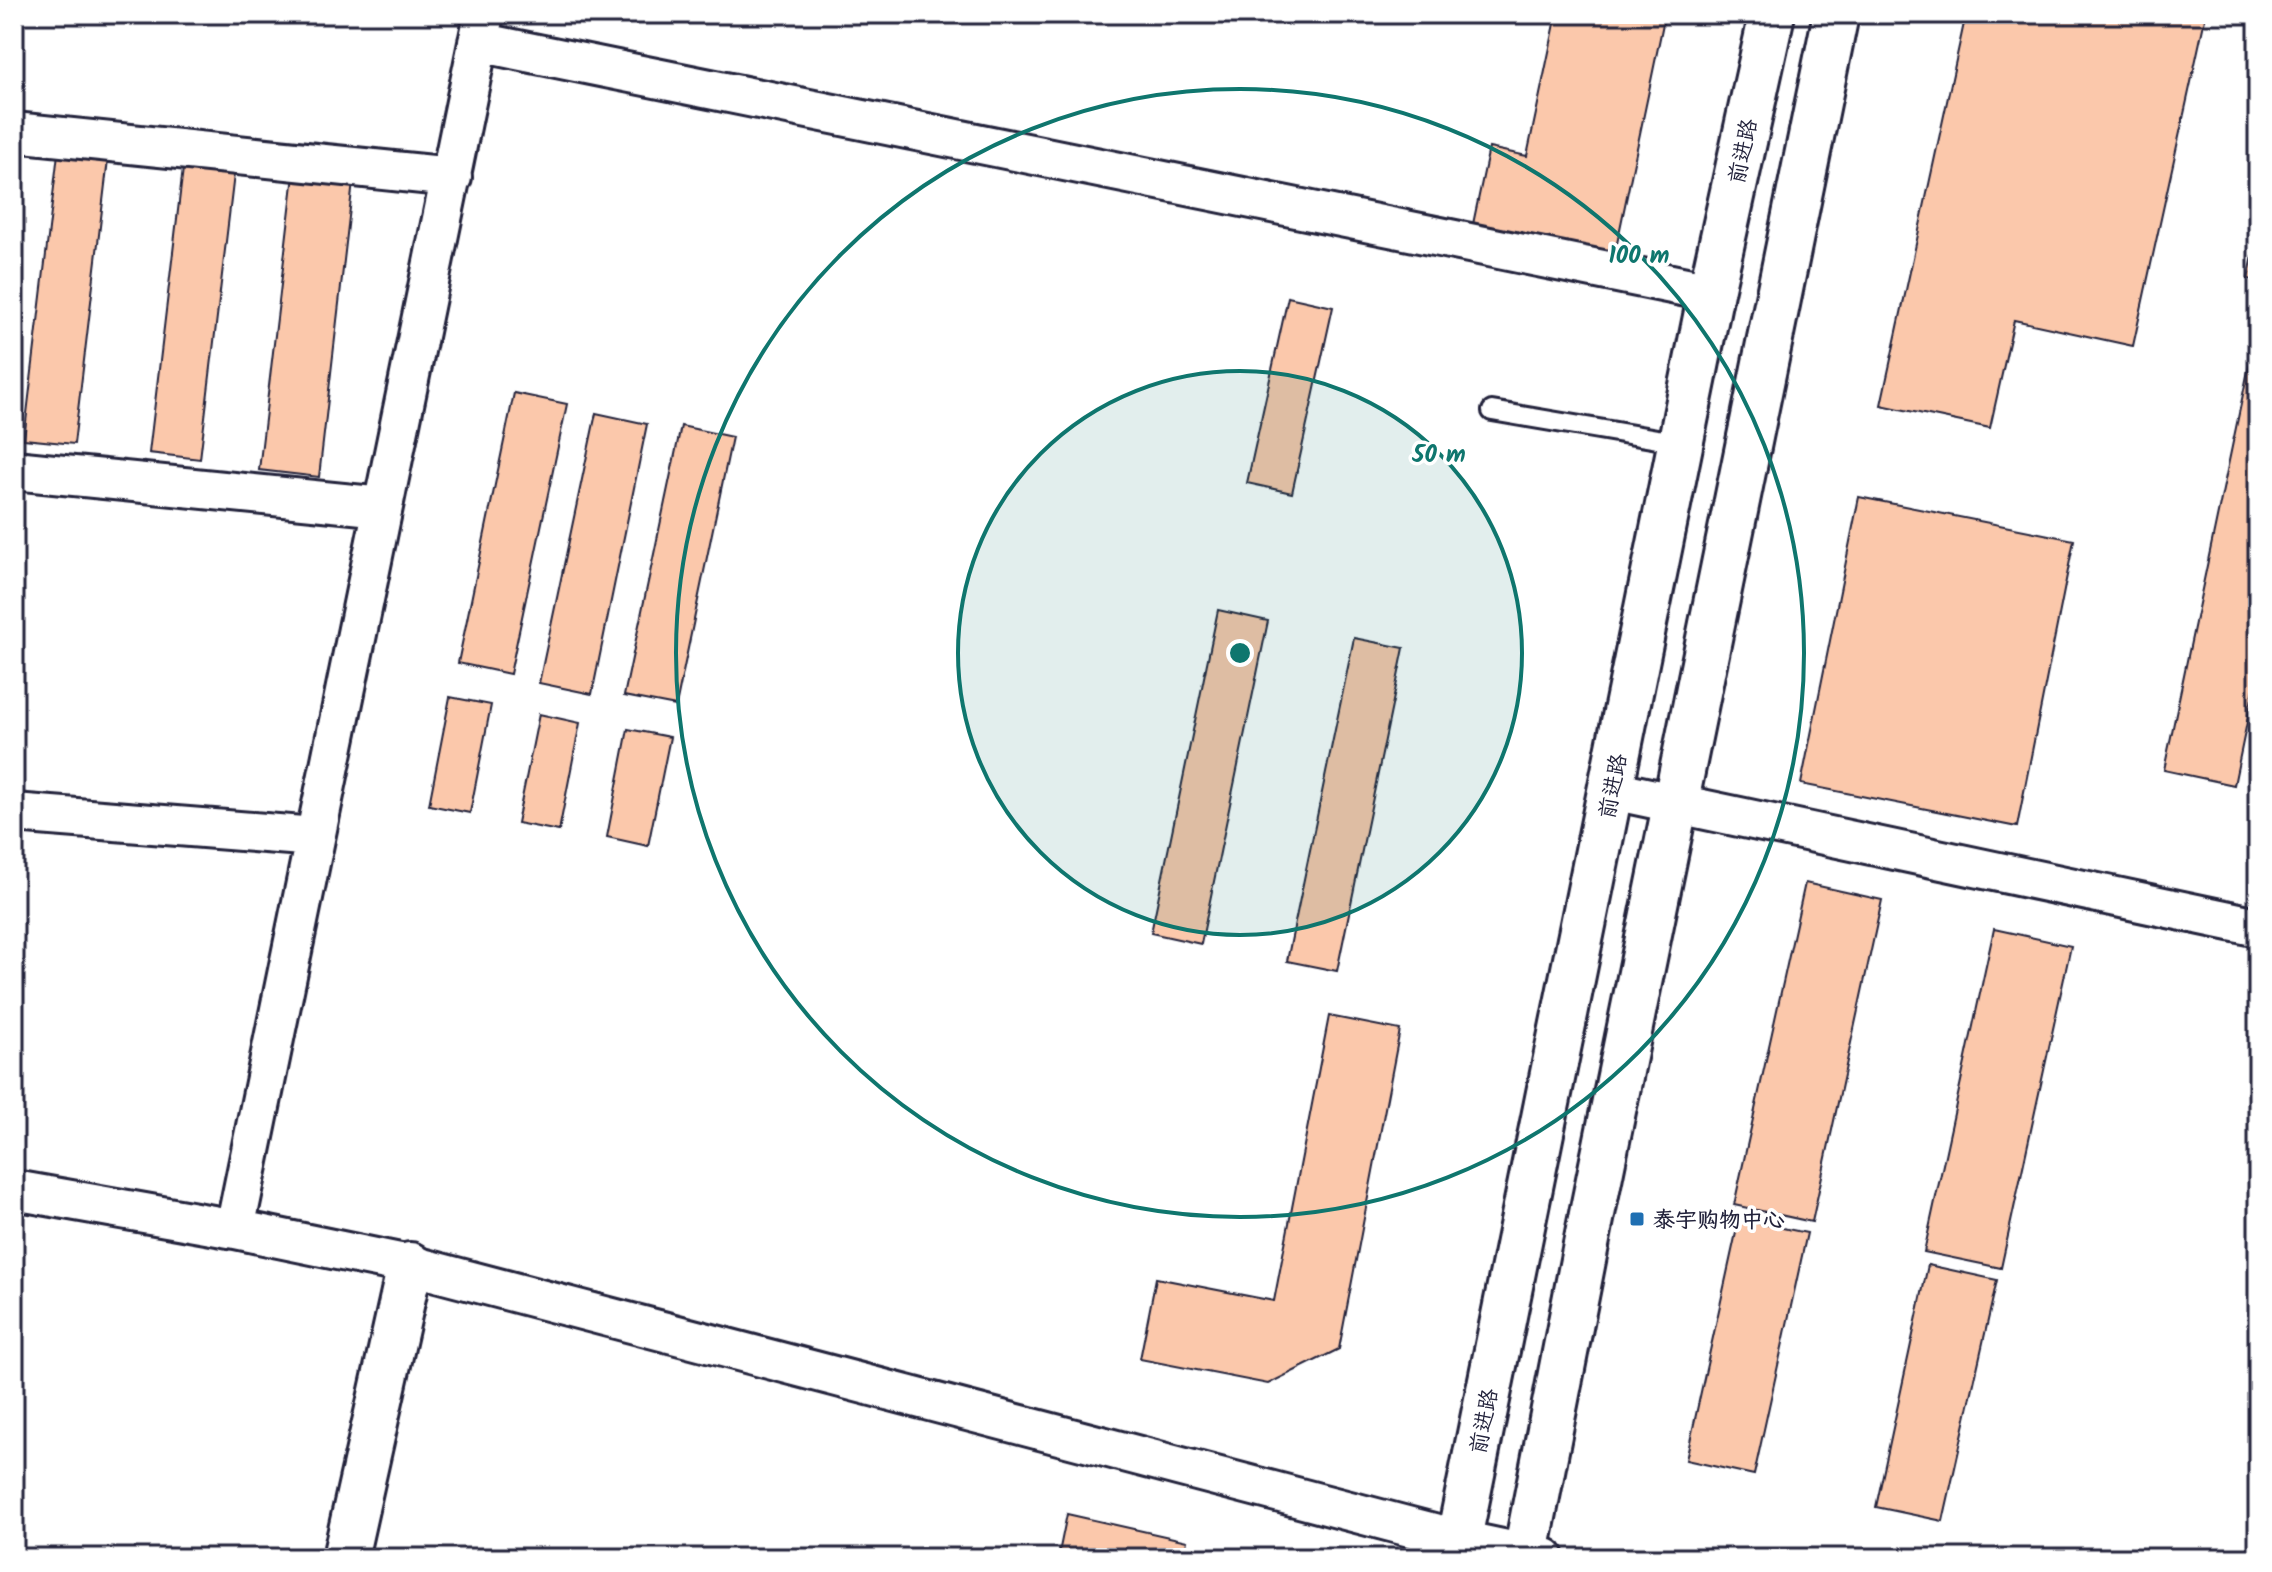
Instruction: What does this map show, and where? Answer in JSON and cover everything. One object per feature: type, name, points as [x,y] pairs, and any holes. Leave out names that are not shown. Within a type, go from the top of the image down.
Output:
[{"type":"main road","name":"前进路","points":[[1457,1549],[1711,292],[1772,14]]},
{"type":"main road","points":[[1532,1557],[1592,1214],[1836,14]]},
{"type":"main road","points":[[345,1558],[410,1265]]},
{"type":"street","points":[[235,1229],[481,28],[1711,292]]},
{"type":"street","points":[[14,132],[452,177]]},
{"type":"street","points":[[14,470],[383,507]]},
{"type":"street","points":[[1612,790],[2258,927]]},
{"type":"street","points":[[14,813],[315,837]]},
{"type":"street","points":[[14,1190],[235,1229],[410,1265],[1457,1549],[1532,1557]]},
{"type":"lane","points":[[1492,411],[1681,443]]},
{"type":"building","points":[[1557,14],[1665,14],[1615,253],[1473,224],[1489,148],[1527,156]]},
{"type":"building","points":[[1966,14],[2206,14],[2133,346],[2014,320],[1990,428],[1881,405]]},
{"type":"building","points":[[59,145],[109,151],[74,444],[24,439]]},
{"type":"building","points":[[184,160],[235,166],[200,459],[149,453]]},
{"type":"building","points":[[294,175],[353,182],[319,477],[259,470]]},
{"type":"building","points":[[2258,233],[2258,281],[2248,279]]},
{"type":"building","points":[[1288,297],[1333,307],[1292,493],[1247,483]]},
{"type":"building","points":[[2254,342],[2258,343],[2258,669],[2234,785],[2164,770]]},
{"type":"building","points":[[514,393],[567,404],[510,674],[458,663]]},
{"type":"building","points":[[596,413],[647,424],[592,694],[539,683]]},
{"type":"building","points":[[681,426],[732,437],[676,706],[624,696]]},
{"type":"building","points":[[1859,497],[2074,540],[2017,827],[1801,784]]},
{"type":"building","points":[[1218,610],[1268,621],[1201,944],[1151,933]]},
{"type":"building","points":[[1354,638],[1404,648],[1337,971],[1287,961]]},
{"type":"building","points":[[450,697],[491,705],[470,813],[429,805]]},
{"type":"building","points":[[539,714],[580,723],[559,831],[517,823]]},
{"type":"building","points":[[628,729],[670,737],[648,846],[607,837]]},
{"type":"building","points":[[1805,883],[1882,900],[1812,1222],[1734,1205]]},
{"type":"building","points":[[1994,929],[2071,946],[2001,1268],[1924,1252]]},
{"type":"building","points":[[1329,1016],[1400,1030],[1339,1349],[1268,1384],[1140,1359],[1156,1278],[1274,1301]]},
{"type":"building","points":[[1739,1219],[1807,1233],[1754,1475],[1686,1460]]},
{"type":"building","points":[[1928,1265],[1997,1280],[1943,1521],[1876,1507]]},
{"type":"building","points":[[1067,1514],[1187,1541],[1184,1555],[1196,1558],[1058,1558]]},
{"type":"place","name":"泰宇购物中心","points":[[1637,1219]]}]
